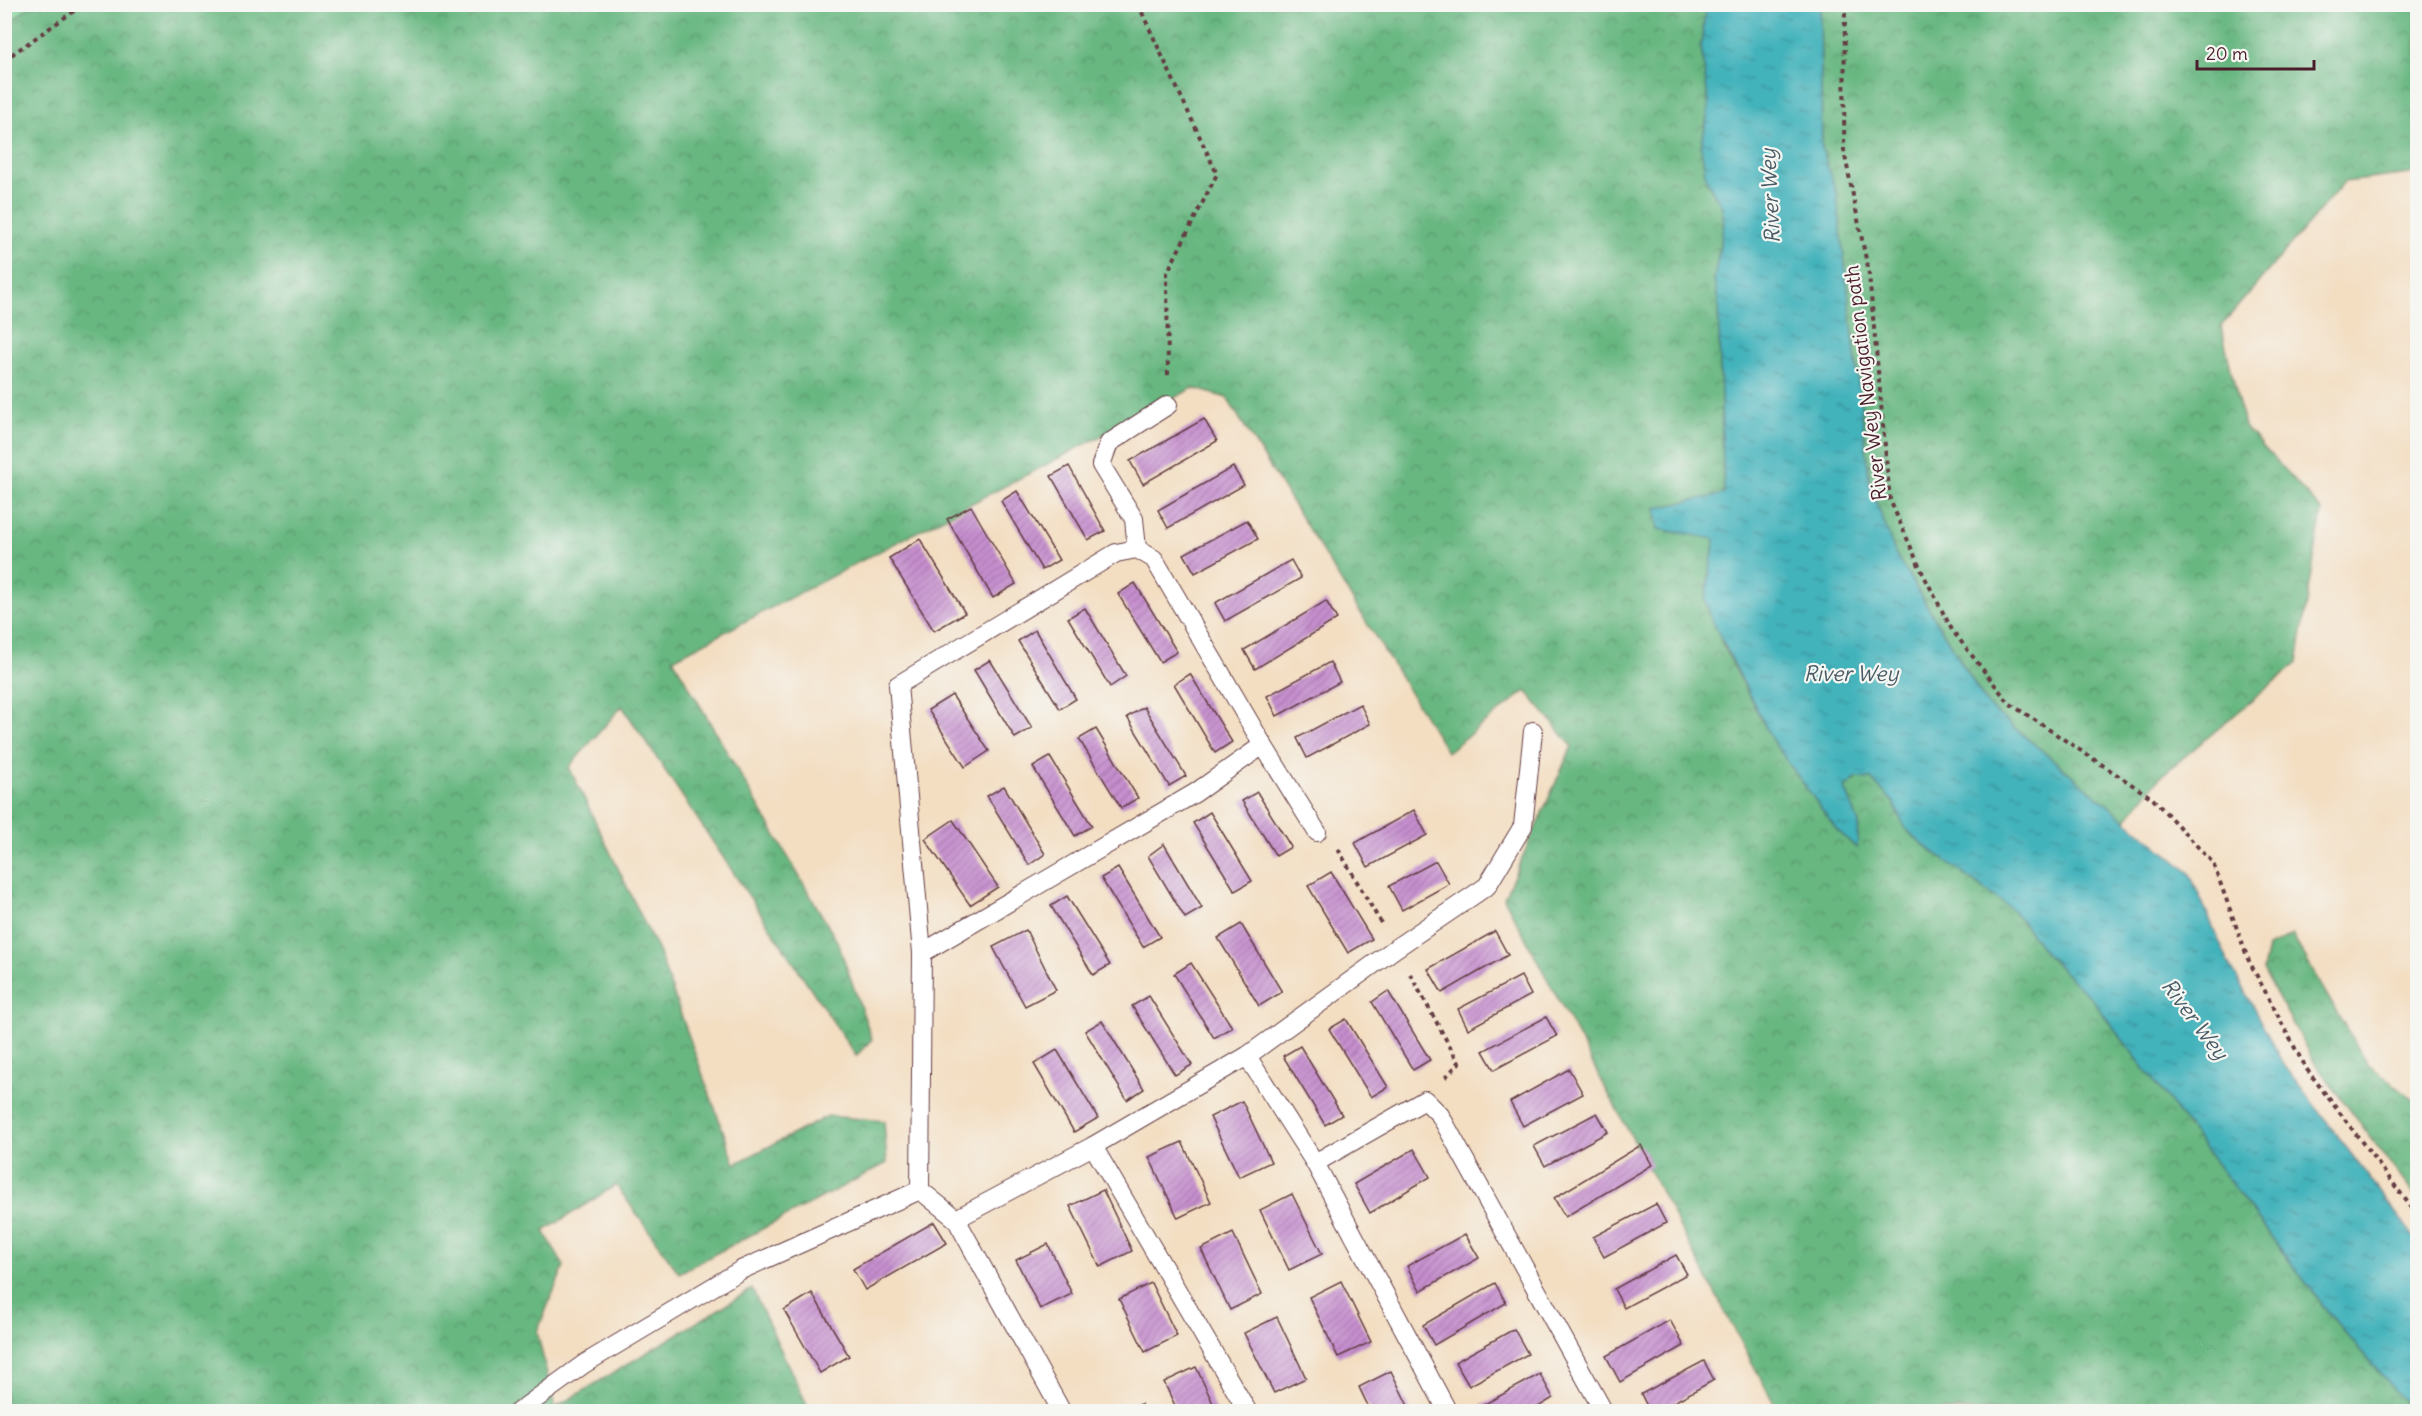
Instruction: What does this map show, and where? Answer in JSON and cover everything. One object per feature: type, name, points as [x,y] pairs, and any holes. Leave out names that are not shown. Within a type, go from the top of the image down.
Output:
[{"type":"lane","points":[[1137,549],[1134,519],[1101,465],[1109,443],[1168,405]]},
{"type":"lane","points":[[920,1190],[922,953],[898,685],[1116,553],[1137,549],[1154,559],[1263,746],[1317,832]]},
{"type":"lane","points":[[956,1219],[1093,1146],[1246,1056],[1487,886],[1523,826],[1533,731]]},
{"type":"lane","points":[[922,953],[1195,792],[1263,746]]},
{"type":"lane","points":[[1246,1056],[1315,1163],[1448,1412]]},
{"type":"lane","points":[[1315,1163],[1425,1100],[1440,1115],[1604,1412]]},
{"type":"lane","points":[[1093,1146],[1248,1412]]},
{"type":"lane","points":[[920,1190],[956,1219],[1062,1412]]},
{"type":"lane","points":[[518,1412],[584,1365],[741,1270],[920,1190]]},
{"type":"path","points":[[4,60],[84,4]]},
{"type":"path","points":[[1138,4],[1217,174],[1167,273],[1168,405]]},
{"type":"path","name":"River Wey Navigation path","points":[[1845,4],[1844,151],[1869,274],[1890,500],[1920,568],[1952,630],[2009,703],[2152,798],[2213,863],[2248,959],[2305,1067],[2418,1216]]},
{"type":"path","points":[[1317,832],[1330,836],[1396,948],[1459,1063],[1425,1100]]},
{"type":"green space","points":[[33,4],[1706,5],[1701,46],[1709,107],[1701,147],[1706,179],[1722,207],[1724,222],[1714,280],[1718,300],[1724,494],[1656,508],[1715,539],[1705,600],[1723,645],[1772,740],[1836,829],[1857,848],[1859,823],[1845,788],[1858,778],[1871,779],[1894,803],[1904,827],[1920,842],[2014,911],[2046,954],[2092,999],[2331,1316],[2412,1411],[1778,1411],[1504,898],[1572,746],[1526,691],[1447,752],[1227,398],[1193,388],[673,659],[838,943],[872,1039],[856,1056],[622,706],[569,767],[658,951],[735,1164],[828,1116],[884,1121],[887,1163],[679,1273],[616,1185],[544,1231],[564,1266],[537,1332],[555,1408],[752,1289],[810,1411],[5,1411],[4,27]]},
{"type":"green space","points":[[5,5],[33,5],[5,27]]},
{"type":"green space","points":[[1820,5],[2417,5],[2417,173],[2344,182],[2221,326],[2244,426],[2322,511],[2297,663],[2160,777],[2126,820],[1988,706],[1896,555],[1870,485],[1837,195],[1822,149]]},
{"type":"green space","points":[[2292,935],[2367,1064],[2417,1102],[2417,1199],[2314,1062],[2263,970],[2268,947]]},
{"type":"water","name":"River Wey","points":[[1706,5],[1820,5],[1822,149],[1837,195],[1870,485],[1896,555],[1988,706],[2189,872],[2228,961],[2284,1065],[2417,1241],[2417,1411],[2412,1411],[2331,1316],[2092,999],[2046,954],[2014,911],[1920,842],[1904,827],[1894,803],[1871,779],[1857,778],[1845,788],[1859,823],[1857,848],[1836,829],[1772,740],[1713,622],[1705,600],[1715,539],[1658,529],[1656,508],[1724,494],[1718,300],[1714,280],[1724,222],[1722,207],[1706,179],[1701,147],[1709,107],[1701,46]]},
{"type":"building","points":[[1204,419],[1217,441],[1143,484],[1130,461]]},
{"type":"building","points":[[1069,466],[1105,531],[1088,540],[1051,476]]},
{"type":"building","points":[[1233,467],[1244,485],[1168,528],[1158,510]]},
{"type":"building","points":[[1017,491],[1059,560],[1042,570],[1001,501]]},
{"type":"building","points":[[971,506],[1016,584],[993,598],[947,519]]},
{"type":"building","points":[[1247,520],[1258,539],[1195,573],[1184,554]]},
{"type":"building","points":[[920,539],[965,613],[934,631],[889,558]]},
{"type":"building","points":[[1291,560],[1301,578],[1225,621],[1215,603]]},
{"type":"building","points":[[1135,583],[1177,652],[1160,662],[1118,594]]},
{"type":"building","points":[[1326,601],[1337,619],[1255,669],[1244,650]]},
{"type":"building","points":[[1085,608],[1126,676],[1110,687],[1068,618]]},
{"type":"building","points":[[1035,630],[1076,699],[1060,709],[1018,641]]},
{"type":"building","points":[[990,660],[1032,728],[1015,738],[974,670]]},
{"type":"building","points":[[1330,662],[1340,682],[1277,716],[1267,696]]},
{"type":"building","points":[[1190,674],[1232,742],[1215,753],[1174,684]]},
{"type":"building","points":[[952,695],[989,751],[965,767],[928,710]]},
{"type":"building","points":[[1360,704],[1370,724],[1307,758],[1297,738]]},
{"type":"building","points":[[1144,707],[1186,776],[1169,786],[1127,717]]},
{"type":"building","points":[[1096,729],[1138,798],[1121,808],[1079,739]]},
{"type":"building","points":[[1050,757],[1092,826],[1075,836],[1033,767]]},
{"type":"building","points":[[1004,786],[1045,854],[1029,865],[987,796]]},
{"type":"building","points":[[1257,792],[1291,847],[1276,856],[1242,801]]},
{"type":"building","points":[[1414,810],[1427,835],[1368,867],[1355,843]]},
{"type":"building","points":[[1210,812],[1252,881],[1235,891],[1193,823]]},
{"type":"building","points":[[953,820],[998,887],[970,905],[925,839]]},
{"type":"building","points":[[1164,844],[1202,908],[1185,918],[1148,856]]},
{"type":"building","points":[[1436,861],[1449,884],[1402,910],[1389,886]]},
{"type":"building","points":[[1118,868],[1160,937],[1143,947],[1101,878]]},
{"type":"building","points":[[1331,872],[1372,939],[1348,953],[1308,886]]},
{"type":"building","points":[[1067,896],[1110,965],[1093,975],[1051,906]]},
{"type":"building","points":[[1241,924],[1282,992],[1259,1006],[1218,938]]},
{"type":"building","points":[[1026,930],[1056,990],[1025,1006],[993,947]]},
{"type":"building","points":[[1495,931],[1508,955],[1442,993],[1428,969]]},
{"type":"building","points":[[1191,963],[1232,1027],[1214,1038],[1174,974]]},
{"type":"building","points":[[1521,976],[1531,995],[1468,1029],[1458,1009]]},
{"type":"building","points":[[1388,991],[1430,1060],[1413,1070],[1372,1002]]},
{"type":"building","points":[[1149,996],[1192,1065],[1175,1075],[1132,1006]]},
{"type":"building","points":[[1546,1017],[1557,1036],[1494,1070],[1483,1051]]},
{"type":"building","points":[[1346,1019],[1388,1087],[1371,1097],[1329,1029]]},
{"type":"building","points":[[1102,1021],[1144,1089],[1127,1100],[1085,1031]]},
{"type":"building","points":[[1300,1046],[1342,1115],[1325,1125],[1283,1056]]},
{"type":"building","points":[[1057,1050],[1098,1118],[1074,1132],[1034,1064]]},
{"type":"building","points":[[1569,1069],[1583,1094],[1523,1126],[1510,1102]]},
{"type":"building","points":[[1242,1101],[1271,1162],[1239,1177],[1210,1117]]},
{"type":"building","points":[[1597,1113],[1608,1132],[1545,1166],[1534,1146]]},
{"type":"building","points":[[1182,1142],[1211,1202],[1178,1218],[1149,1157]]},
{"type":"building","points":[[1641,1145],[1652,1165],[1565,1217],[1554,1198]]},
{"type":"building","points":[[1414,1149],[1430,1177],[1370,1213],[1354,1184]]},
{"type":"building","points":[[1103,1190],[1132,1251],[1100,1267],[1070,1206]]},
{"type":"building","points":[[1292,1194],[1322,1254],[1289,1270],[1260,1210]]},
{"type":"building","points":[[1656,1204],[1666,1223],[1604,1257],[1593,1237]]},
{"type":"building","points":[[934,1222],[947,1243],[865,1290],[853,1269]]},
{"type":"building","points":[[1233,1233],[1262,1294],[1230,1310],[1201,1249]]},
{"type":"building","points":[[1465,1234],[1479,1258],[1420,1291],[1407,1266]]},
{"type":"building","points":[[1048,1244],[1072,1294],[1040,1309],[1016,1260]]},
{"type":"building","points":[[1676,1255],[1687,1274],[1624,1308],[1614,1289]]},
{"type":"building","points":[[1341,1281],[1371,1342],[1338,1357],[1309,1297]]},
{"type":"building","points":[[1151,1283],[1177,1336],[1145,1352],[1119,1299]]},
{"type":"building","points":[[1495,1283],[1506,1303],[1434,1345],[1423,1325]]},
{"type":"building","points":[[812,1293],[849,1356],[820,1373],[784,1310]]},
{"type":"building","points":[[1277,1317],[1306,1378],[1274,1393],[1244,1333]]},
{"type":"building","points":[[1670,1320],[1684,1346],[1620,1382],[1606,1356]]},
{"type":"building","points":[[1514,1329],[1528,1354],[1469,1386],[1455,1362]]},
{"type":"building","points":[[1704,1361],[1714,1380],[1656,1412],[1650,1412],[1641,1394]]},
{"type":"building","points":[[1196,1367],[1217,1412],[1178,1412],[1164,1382]]},
{"type":"building","points":[[1391,1371],[1411,1412],[1371,1412],[1359,1387]]},
{"type":"building","points":[[1540,1374],[1553,1398],[1530,1412],[1484,1412],[1481,1406]]},
{"type":"building","points":[[1141,1404],[1144,1412],[1125,1412]]}]
